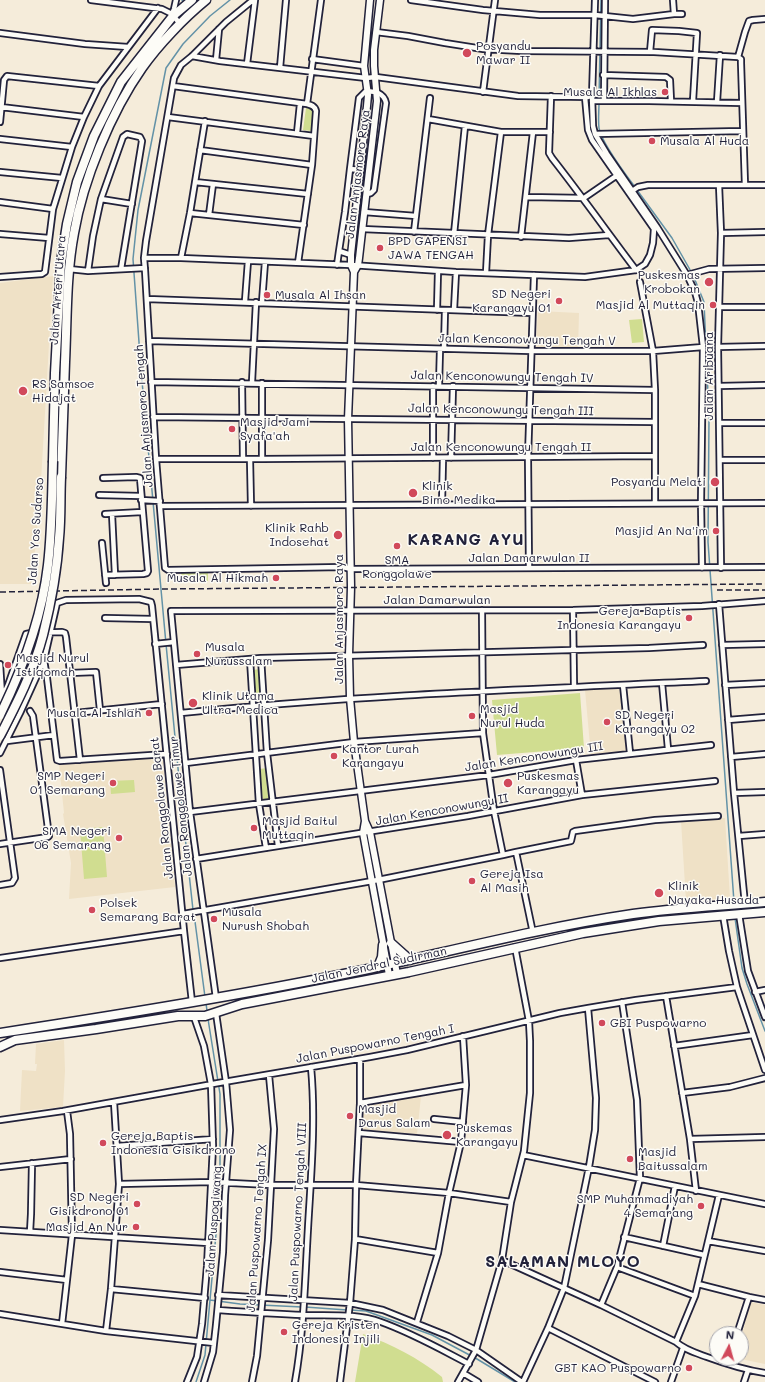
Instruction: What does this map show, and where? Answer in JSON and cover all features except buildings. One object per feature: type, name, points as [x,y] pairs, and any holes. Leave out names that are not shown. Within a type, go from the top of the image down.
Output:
[{"type":"highway","name":"Jalan Arteri Utara","points":[[53,461],[55,366],[61,262],[67,224],[77,182],[94,136],[121,82],[172,15],[192,0]]},
{"type":"highway","name":"Jalan Arteri Utara","points":[[61,477],[69,269],[79,209],[104,136],[126,94],[142,68],[180,24],[206,0]]},
{"type":"highway","name":"Jalan Yos Sudarso","points":[[0,715],[23,666],[42,603],[48,565],[53,461]]},
{"type":"highway","name":"Jalan Yos Sudarso","points":[[3,738],[35,659],[42,636],[55,577],[59,538],[61,477]]},
{"type":"highway","name":"Jalan Jendral Sudirman","points":[[0,1033],[213,998],[378,967],[584,922],[633,914],[728,904],[765,902]]},
{"type":"highway","name":"Jalan Jendral Sudirman","points":[[0,1047],[15,1040],[178,1016],[196,1017],[215,1014],[242,1004],[393,975],[515,947],[632,924],[765,912]]},
{"type":"highway","points":[[378,967],[387,944],[410,960]]},
{"type":"highway","points":[[0,1042],[15,1040]]},
{"type":"street","points":[[91,0],[158,8],[172,15],[180,24]]},
{"type":"street","points":[[172,15],[176,0]]},
{"type":"street","points":[[248,64],[254,0]]},
{"type":"street","name":"Jalan Anjasmoro Tengah","points":[[168,570],[164,565],[156,459],[147,299],[142,268],[146,241],[176,72],[181,65],[220,29],[254,0]]},
{"type":"street","points":[[280,68],[286,0]]},
{"type":"street","points":[[307,104],[321,0]]},
{"type":"street","name":"Jalan Anjasmoro Raya","points":[[354,265],[351,255],[368,91],[364,66],[370,0]]},
{"type":"street","name":"Jalan Anjasmoro Raya","points":[[380,0],[374,66],[377,92],[376,108],[362,230],[354,265],[350,347],[348,458],[351,611],[349,655],[350,698],[360,790],[365,821],[370,832],[387,944]]},
{"type":"street","points":[[411,0],[493,11],[540,15],[596,15],[633,19],[682,14]]},
{"type":"street","points":[[483,92],[495,0]]},
{"type":"street","points":[[595,0],[596,15],[592,100],[593,126],[596,134],[635,189],[657,227],[688,274],[698,303],[703,347],[704,568]]},
{"type":"street","points":[[603,101],[605,0]]},
{"type":"street","points":[[674,0],[674,14]]},
{"type":"street","points":[[0,277],[42,274],[45,272],[53,209],[72,147],[84,116],[98,86],[158,8]]},
{"type":"street","points":[[738,57],[749,21],[765,19]]},
{"type":"street","points":[[216,60],[220,29]]},
{"type":"street","points":[[650,52],[652,30],[697,33],[693,101]]},
{"type":"street","points":[[376,32],[489,49],[534,52],[650,52],[738,57],[741,59],[742,130],[745,185]]},
{"type":"street","points":[[0,33],[85,44],[128,47]]},
{"type":"street","points":[[717,102],[720,55]]},
{"type":"street","points":[[192,56],[366,78],[376,77],[518,96],[585,97],[592,100],[603,101],[693,101],[742,103]]},
{"type":"street","points":[[312,59],[364,66]]},
{"type":"street","points":[[603,75],[666,77],[670,80],[670,101]]},
{"type":"street","points":[[0,122],[4,80],[7,76],[98,86]]},
{"type":"street","points":[[173,86],[312,105],[316,111],[312,165],[298,264]]},
{"type":"street","points":[[337,265],[359,98],[362,94],[368,91],[377,92],[385,99],[386,103],[374,190],[371,193],[366,194]]},
{"type":"street","points":[[551,96],[549,153],[584,198],[609,235],[636,270]]},
{"type":"street","points":[[144,258],[181,258],[298,264],[354,265],[456,272],[585,277],[636,270],[645,264],[650,255],[654,229],[616,176],[589,134],[585,97]]},
{"type":"street","points":[[414,232],[430,98]]},
{"type":"street","points":[[297,133],[300,104]]},
{"type":"street","points":[[1,107],[84,116]]},
{"type":"street","points":[[376,108],[385,110]]},
{"type":"street","points":[[168,117],[314,136]]},
{"type":"street","points":[[428,119],[501,132],[550,132]]},
{"type":"street","points":[[181,258],[205,122]]},
{"type":"street","points":[[454,234],[465,126]]},
{"type":"street","points":[[374,129],[382,130]]},
{"type":"street","points":[[596,134],[742,130]]},
{"type":"street","points":[[486,273],[488,234],[501,132]]},
{"type":"street","points":[[521,237],[534,132]]},
{"type":"street","points":[[88,271],[93,236],[101,199],[123,138],[127,134],[140,137],[142,141],[123,269]]},
{"type":"street","points":[[0,139],[72,147]]},
{"type":"street","points":[[200,150],[312,165]]},
{"type":"street","points":[[372,151],[379,152]]},
{"type":"street","points":[[350,169],[361,170]]},
{"type":"street","points":[[0,172],[62,178]]},
{"type":"street","points":[[369,172],[376,172]]},
{"type":"street","points":[[527,197],[584,198],[616,176]]},
{"type":"street","points":[[195,182],[308,194]]},
{"type":"street","points":[[209,215],[213,184]]},
{"type":"street","points":[[635,189],[690,184],[765,185]]},
{"type":"street","name":"Jalan Aribuana","points":[[719,185],[721,233],[718,347],[721,568]]},
{"type":"street","points":[[101,199],[132,204]]},
{"type":"street","points":[[0,202],[53,209]]},
{"type":"street","points":[[364,212],[416,216]]},
{"type":"street","points":[[190,213],[304,225]]},
{"type":"street","points":[[362,230],[570,238],[609,235]]},
{"type":"street","points":[[721,233],[765,232]]},
{"type":"street","points":[[0,234],[49,238]]},
{"type":"street","points":[[339,251],[351,255]]},
{"type":"street","points":[[245,302],[248,261]]},
{"type":"street","points":[[262,302],[265,262]]},
{"type":"street","points":[[69,269],[88,271],[142,268]]},
{"type":"street","points":[[688,274],[720,269],[765,268]]},
{"type":"street","points":[[437,310],[438,271]]},
{"type":"street","points":[[454,310],[456,272]]},
{"type":"street","points":[[529,568],[528,421],[534,275]]},
{"type":"street","points":[[640,282],[653,351],[655,390],[655,503]]},
{"type":"street","points":[[147,299],[532,313]]},
{"type":"street","points":[[252,382],[256,302]]},
{"type":"street","points":[[719,307],[765,307]]},
{"type":"street","points":[[439,386],[445,310]]},
{"type":"street","name":"Jalan Kenconowungu Tengah V","points":[[149,342],[531,351],[653,351],[703,347]]},
{"type":"street","points":[[718,347],[765,346]]},
{"type":"street","name":"Jalan Kenconowungu Tengah IV","points":[[152,382],[252,382],[655,390]]},
{"type":"street","points":[[242,382],[243,459]]},
{"type":"street","points":[[262,383],[262,460]]},
{"type":"street","points":[[719,386],[765,385]]},
{"type":"street","points":[[433,386],[433,458]]},
{"type":"street","points":[[451,458],[453,386]]},
{"type":"street","name":"Jalan Kenconowungu Tengah III","points":[[154,417],[654,422]]},
{"type":"street","points":[[719,423],[765,423]]},
{"type":"street","name":"Jalan Kenconowungu Tengah II","points":[[156,459],[262,460],[655,456]]},
{"type":"street","points":[[442,504],[444,458]]},
{"type":"street","points":[[250,459],[251,506]]},
{"type":"street","points":[[720,460],[765,460]]},
{"type":"street","points":[[103,478],[139,478],[148,572],[143,574],[105,575]]},
{"type":"street","points":[[99,495],[160,501]]},
{"type":"street","points":[[160,506],[703,502],[765,503]]},
{"type":"street","points":[[105,514],[142,512]]},
{"type":"street","points":[[112,514],[115,575]]},
{"type":"street","points":[[102,543],[106,583]]},
{"type":"street","name":"Jalan Damarwulan II","points":[[168,570],[343,567],[351,569],[765,567]]},
{"type":"street","name":"Jalan Ronggolawe Barat","points":[[49,633],[56,603],[66,600],[139,599],[151,602],[184,914],[184,931],[194,1001]]},
{"type":"street","name":"Jalan Damarwulan","points":[[171,611],[572,610],[703,606],[765,600]]},
{"type":"street","points":[[718,605],[744,904]]},
{"type":"street","points":[[482,610],[483,733],[494,811],[503,855]]},
{"type":"street","points":[[572,610],[574,686]]},
{"type":"street","name":"Jalan Ronggolawe Timur","points":[[171,611],[172,643],[176,665],[190,812],[213,998]]},
{"type":"street","points":[[105,618],[153,619]]},
{"type":"street","points":[[1,696],[8,685],[25,636],[31,633],[62,632],[66,634],[80,760]]},
{"type":"street","points":[[0,752],[3,738],[44,660],[49,633]]},
{"type":"street","points":[[156,644],[172,643]]},
{"type":"street","points":[[722,645],[765,644]]},
{"type":"street","points":[[176,665],[261,658],[703,645]]},
{"type":"street","points":[[261,658],[267,753],[278,846]]},
{"type":"street","points":[[250,659],[259,804],[266,848]]},
{"type":"street","points":[[44,660],[56,758],[60,761],[167,754]]},
{"type":"street","points":[[0,664],[1,696]]},
{"type":"street","points":[[70,673],[96,672],[100,710]]},
{"type":"street","points":[[181,713],[350,698],[574,686],[706,681]]},
{"type":"street","points":[[662,683],[668,749]]},
{"type":"street","points":[[725,684],[765,683]]},
{"type":"street","points":[[623,685],[630,753]]},
{"type":"street","points":[[75,713],[162,704]]},
{"type":"street","points":[[0,844],[49,836],[33,716],[30,711]]},
{"type":"street","points":[[728,720],[765,717]]},
{"type":"street","points":[[186,763],[354,742],[483,733]]},
{"type":"street","points":[[3,738],[36,738],[54,735]]},
{"type":"street","name":"Jalan Kenconowungu III","points":[[190,812],[489,775],[576,760],[630,753],[711,745]]},
{"type":"street","points":[[731,757],[765,754]]},
{"type":"street","points":[[576,760],[582,795]]},
{"type":"street","points":[[0,770],[15,880],[12,884],[0,885]]},
{"type":"street","name":"Jalan Kenconowungu II","points":[[196,859],[370,832],[582,795],[715,781]]},
{"type":"street","points":[[734,794],[765,792]]},
{"type":"street","points":[[184,914],[371,882],[571,841],[573,832],[575,831],[655,820],[718,816]]},
{"type":"street","name":"Jalan Anjasmoro Raya","points":[[365,821],[363,833],[371,882],[387,944],[393,975]]},
{"type":"street","points":[[739,836],[765,834]]},
{"type":"street","points":[[516,852],[533,933]]},
{"type":"street","points":[[738,914],[748,971],[765,1017]]},
{"type":"street","points":[[724,915],[728,951],[737,987],[765,1070]]},
{"type":"street","points":[[0,958],[184,931]]},
{"type":"street","points":[[458,1382],[475,1351],[502,1260],[511,1202],[523,1155],[530,1093],[529,1021],[515,947]]},
{"type":"street","name":"Jalan Puspowarno Tengah I","points":[[0,1120],[67,1111],[406,1050],[588,1008],[737,987]]},
{"type":"street","points":[[755,992],[765,990]]},
{"type":"street","points":[[666,996],[690,1139],[696,1190]]},
{"type":"street","points":[[602,1305],[617,1267],[640,1178],[637,1100],[622,1002]]},
{"type":"street","points":[[218,1296],[350,1303],[383,1310],[417,1322],[448,1336],[475,1351],[523,1382],[548,1328],[564,1288],[590,1167],[595,1130],[596,1098],[588,1008]]},
{"type":"street","name":"Jalan Puspogiwang","points":[[204,1382],[213,1352],[212,1343],[218,1309],[223,1252],[225,1183],[230,1130],[215,1014]]},
{"type":"street","name":"Jalan Puspogiwang","points":[[187,1382],[197,1357],[200,1341],[205,1298],[212,1182],[212,1084],[196,1017]]},
{"type":"street","points":[[674,1046],[753,1034]]},
{"type":"street","points":[[417,1322],[438,1253],[449,1193],[461,1142],[466,1085],[463,1036]]},
{"type":"street","points":[[340,1382],[349,1314],[355,1239],[360,1103],[360,1058]]},
{"type":"street","name":"Jalan Puspowarno Tengah VIII","points":[[296,1382],[304,1301],[311,1184],[313,1125],[311,1067]]},
{"type":"street","name":"Jalan Puspowarno Tengah IX","points":[[252,1382],[268,1240],[274,1129],[269,1075]]},
{"type":"street","points":[[682,1093],[730,1087],[765,1078]]},
{"type":"street","points":[[360,1103],[466,1085]]},
{"type":"street","points":[[106,1331],[111,1289],[119,1184],[114,1102]]},
{"type":"street","points":[[62,1324],[72,1235],[72,1159],[70,1127],[67,1111]]},
{"type":"street","points":[[434,1119],[463,1122]]},
{"type":"street","points":[[359,1133],[461,1142]]},
{"type":"street","points":[[690,1139],[765,1137]]},
{"type":"street","points":[[117,1146],[213,1139]]},
{"type":"street","points":[[523,1155],[590,1167],[765,1204]]},
{"type":"street","points":[[0,1167],[72,1159]]},
{"type":"street","points":[[30,1232],[32,1208],[32,1163]]},
{"type":"street","points":[[119,1184],[212,1182],[270,1185],[356,1185],[449,1193],[511,1202]]},
{"type":"street","points":[[663,1246],[675,1186]]},
{"type":"street","points":[[676,1342],[695,1296],[719,1195]]},
{"type":"street","points":[[0,1230],[208,1243]]},
{"type":"street","points":[[624,1237],[704,1254]]},
{"type":"street","points":[[355,1239],[438,1253]]},
{"type":"street","points":[[708,1241],[765,1251]]},
{"type":"street","points":[[502,1260],[602,1305],[676,1342],[683,1348],[709,1357]]},
{"type":"street","points":[[617,1267],[695,1296]]},
{"type":"street","points":[[0,1272],[67,1280]]},
{"type":"street","points":[[698,1284],[765,1300]]},
{"type":"street","points":[[111,1289],[205,1298]]},
{"type":"street","points":[[740,1326],[749,1297]]},
{"type":"street","points":[[218,1309],[303,1314],[349,1314],[381,1322],[469,1363]]},
{"type":"street","points":[[0,1314],[106,1331],[212,1343]]},
{"type":"street","points":[[548,1328],[655,1382]]},
{"type":"street","points":[[671,1382],[683,1348]]},
{"type":"street","points":[[735,1366],[765,1373]]},
{"type":"street","points":[[744,1382],[748,1370]]},
{"type":"street","points":[[464,1373],[478,1382]]},
{"type":"shaded area","name":"RS Samsoe Hidajat","points":[[53,276],[40,498],[32,584],[0,584],[0,283]]},
{"type":"shaded area","points":[[538,311],[579,313],[578,349],[536,348]]},
{"type":"shaded area","name":"SD Negeri Karangayu 02","points":[[622,688],[629,753],[591,756],[585,690]]},
{"type":"shaded area","name":"SMA Negeri 06 Semarang","points":[[162,756],[175,887],[69,899],[71,863],[63,814],[59,764]]},
{"type":"shaded area","points":[[725,818],[730,898],[686,901],[681,821]]},
{"type":"shaded area","points":[[64,1040],[65,1071],[63,1107],[20,1111],[22,1070],[36,1071],[36,1044]]},
{"type":"shaded area","points":[[421,1096],[417,1134],[362,1130],[364,1105]]},
{"type":"shaded area","points":[[750,1302],[765,1305],[765,1364],[749,1361],[749,1326],[744,1326]]},
{"type":"green space","points":[[306,108],[313,109],[311,131],[303,130]]},
{"type":"green space","points":[[642,319],[644,342],[632,343],[629,320]]},
{"type":"green space","points":[[181,571],[208,571],[208,581],[181,582]]},
{"type":"green space","points":[[261,669],[263,701],[254,701],[252,670]]},
{"type":"green space","points":[[580,693],[584,748],[497,755],[492,700]]},
{"type":"green space","points":[[268,768],[271,799],[263,800],[259,769]]},
{"type":"green space","points":[[134,780],[135,792],[111,794],[110,781]]},
{"type":"green space","points":[[103,827],[107,877],[84,879],[80,829]]},
{"type":"green space","points":[[363,1334],[395,1347],[414,1358],[442,1377],[443,1382],[355,1382]]},
{"type":"waterway","points":[[193,910],[166,644],[141,370],[133,259],[138,210],[166,68],[183,44],[210,16],[230,0]]},
{"type":"waterway","points":[[599,99],[601,0]]},
{"type":"waterway","points":[[599,103],[599,128],[601,134],[614,158],[635,187]]},
{"type":"waterway","points":[[637,190],[672,238],[693,275],[704,302],[709,417],[708,542],[734,902]]},
{"type":"waterway","points":[[194,914],[205,997]]},
{"type":"waterway","points":[[735,918],[742,968],[765,1031]]},
{"type":"waterway","points":[[206,1003],[207,1011]]},
{"type":"waterway","points":[[196,1382],[205,1355],[220,1170],[220,1094],[208,1019]]},
{"type":"waterway","points":[[210,1300],[240,1304],[302,1307]]},
{"type":"waterway","points":[[305,1307],[347,1310]]},
{"type":"waterway","points":[[351,1310],[366,1311],[432,1335],[477,1359],[515,1382]]},
{"type":"railway","points":[[0,592],[164,589],[765,584]]},
{"type":"railway","points":[[717,590],[765,590]]},
{"type":"place","name":"Posyandu Mawar II","points":[[467,53]]},
{"type":"place","name":"Musala Al Ikhlas","points":[[665,92]]},
{"type":"place","name":"Musala Al Huda","points":[[652,141]]},
{"type":"place","name":"BPD GAPENSI JAWA TENGAH","points":[[380,248]]},
{"type":"place","name":"Puskesmas Krobokan","points":[[709,282]]},
{"type":"place","name":"Musala Al Ihsan","points":[[267,295]]},
{"type":"place","name":"SD Negeri Karangayu 01","points":[[559,301]]},
{"type":"place","name":"Masjid Al Muttaqin","points":[[713,305]]},
{"type":"place","name":"RS Samsoe Hidajat","points":[[23,391]]},
{"type":"place","name":"Masjid Jami Syafa'ah","points":[[232,429]]},
{"type":"place","name":"Posyandu Melati","points":[[715,482]]},
{"type":"place","name":"Klinik Bimo Medika","points":[[413,493]]},
{"type":"place","name":"Masjid An Na'im","points":[[716,531]]},
{"type":"place","name":"Klinik Rahb Indosehat","points":[[338,535]]},
{"type":"place","name":"SMA Ronggolawe","points":[[397,546]]},
{"type":"place","name":"Musala Al Hikmah","points":[[276,578]]},
{"type":"place","name":"Gereja Baptis Indonesia Karangayu","points":[[689,618]]},
{"type":"place","name":"Musala Nurussalam","points":[[197,654]]},
{"type":"place","name":"Masjid Nurul Istiqomah","points":[[8,665]]},
{"type":"place","name":"Klinik Utama Ultra Medica","points":[[193,703]]},
{"type":"place","name":"Musala Al Ishlah","points":[[149,713]]},
{"type":"place","name":"Masjid Nurul Huda","points":[[472,716]]},
{"type":"place","name":"SD Negeri Karangayu 02","points":[[607,722]]},
{"type":"place","name":"Kantor Lurah Karangayu","points":[[334,756]]},
{"type":"place","name":"SMP Negeri 01 Semarang","points":[[113,783]]},
{"type":"place","name":"Puskesmas Karangayu","points":[[508,783]]},
{"type":"place","name":"Masjid Baitul Muttaqin","points":[[254,828]]},
{"type":"place","name":"SMA Negeri 06 Semarang","points":[[119,838]]},
{"type":"place","name":"Gereja Isa Al Masih","points":[[472,881]]},
{"type":"place","name":"Klinik Nayaka Husada","points":[[659,893]]},
{"type":"place","name":"Polsek Semarang Barat","points":[[92,910]]},
{"type":"place","name":"Musala Nurush Shobah","points":[[214,919]]},
{"type":"place","name":"GBI Puspowarno","points":[[602,1023]]},
{"type":"place","name":"Masjid Darus Salam","points":[[350,1116]]},
{"type":"place","name":"Puskemas Karangayu","points":[[447,1135]]},
{"type":"place","name":"Gereja Baptis Indonesia Gisikdrono","points":[[103,1143]]},
{"type":"place","name":"Masjid Baitussalam","points":[[630,1159]]},
{"type":"place","name":"SD Negeri Gisikdrono 01","points":[[137,1204]]},
{"type":"place","name":"SMP Muhammadiyah 4 Semarang","points":[[701,1206]]},
{"type":"place","name":"Masjid An Nur","points":[[136,1227]]},
{"type":"place","name":"Gereja Kristen Indonesia Injili","points":[[284,1332]]},
{"type":"place","name":"GBT KAO Puspowarno","points":[[689,1368]]},
{"type":"district","name":"KARANG AYU","points":[[466,540]]},
{"type":"district","name":"SALAMAN MLOYO","points":[[563,1262]]}]
